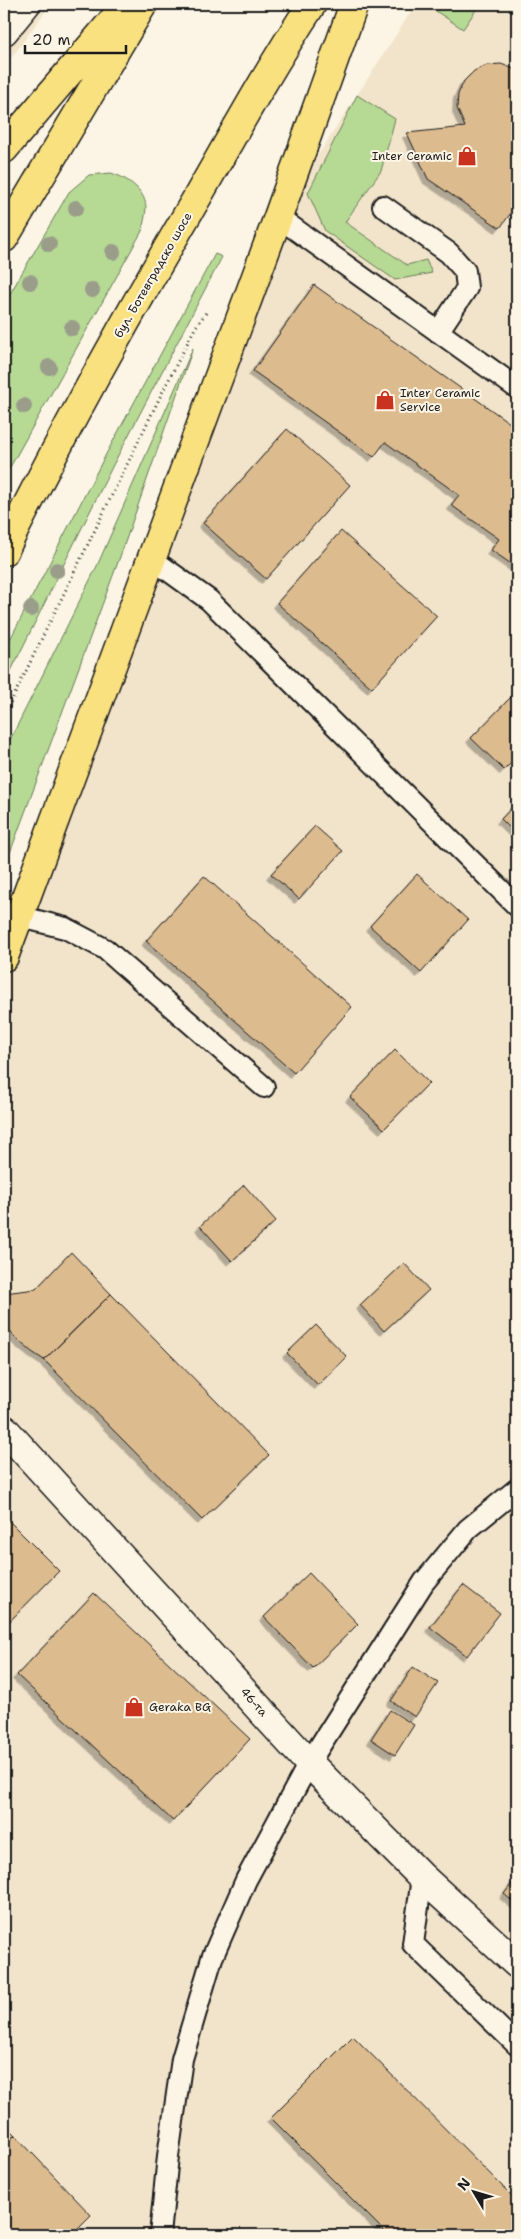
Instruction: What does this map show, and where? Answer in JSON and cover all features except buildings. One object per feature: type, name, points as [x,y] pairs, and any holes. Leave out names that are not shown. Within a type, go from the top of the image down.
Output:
[{"type":"main road","points":[[4,149],[128,4]]},
{"type":"main road","points":[[4,238],[143,4]]},
{"type":"main road","name":"бул. Ботевградско шосе","points":[[4,551],[44,470],[150,278],[286,43],[312,4]]},
{"type":"main road","points":[[4,957],[278,217],[354,4]]},
{"type":"street","points":[[4,31],[26,4]]},
{"type":"street","name":"46-та","points":[[4,1428],[309,1763],[422,1877],[517,1964]]},
{"type":"lane","points":[[383,206],[449,253],[465,271],[467,288],[438,332]]},
{"type":"lane","points":[[278,217],[517,388]]},
{"type":"lane","points":[[152,559],[209,600],[517,906]]},
{"type":"lane","points":[[18,916],[65,928],[105,949],[264,1087]]},
{"type":"lane","points":[[160,2235],[168,2156],[182,2059],[212,1958],[246,1880],[309,1763],[424,1582],[468,1528],[517,1489]]},
{"type":"lane","points":[[422,1877],[413,1944],[517,2045]]},
{"type":"shaded area","points":[[4,4],[51,4],[4,68]]},
{"type":"shaded area","points":[[416,4],[517,4],[517,2235],[4,2235],[4,957],[278,217]]},
{"type":"green space","points":[[425,4],[480,4],[463,29]]},
{"type":"green space","points":[[357,95],[395,119],[381,171],[345,222],[407,265],[426,260],[432,273],[395,280],[325,231],[308,193]]},
{"type":"green space","points":[[111,173],[128,181],[142,195],[146,207],[142,231],[4,478],[4,304],[69,192],[89,175]]},
{"type":"green space","points":[[215,254],[222,257],[113,465],[4,685],[4,651],[105,456]]},
{"type":"green space","points":[[193,348],[121,554],[4,869],[4,752],[97,566]]},
{"type":"place","name":"Inter Ceramic","points":[[467,156]]},
{"type":"place","name":"Inter Ceramic Service","points":[[385,400]]},
{"type":"place","name":"Geraka BG","points":[[134,1707]]}]
